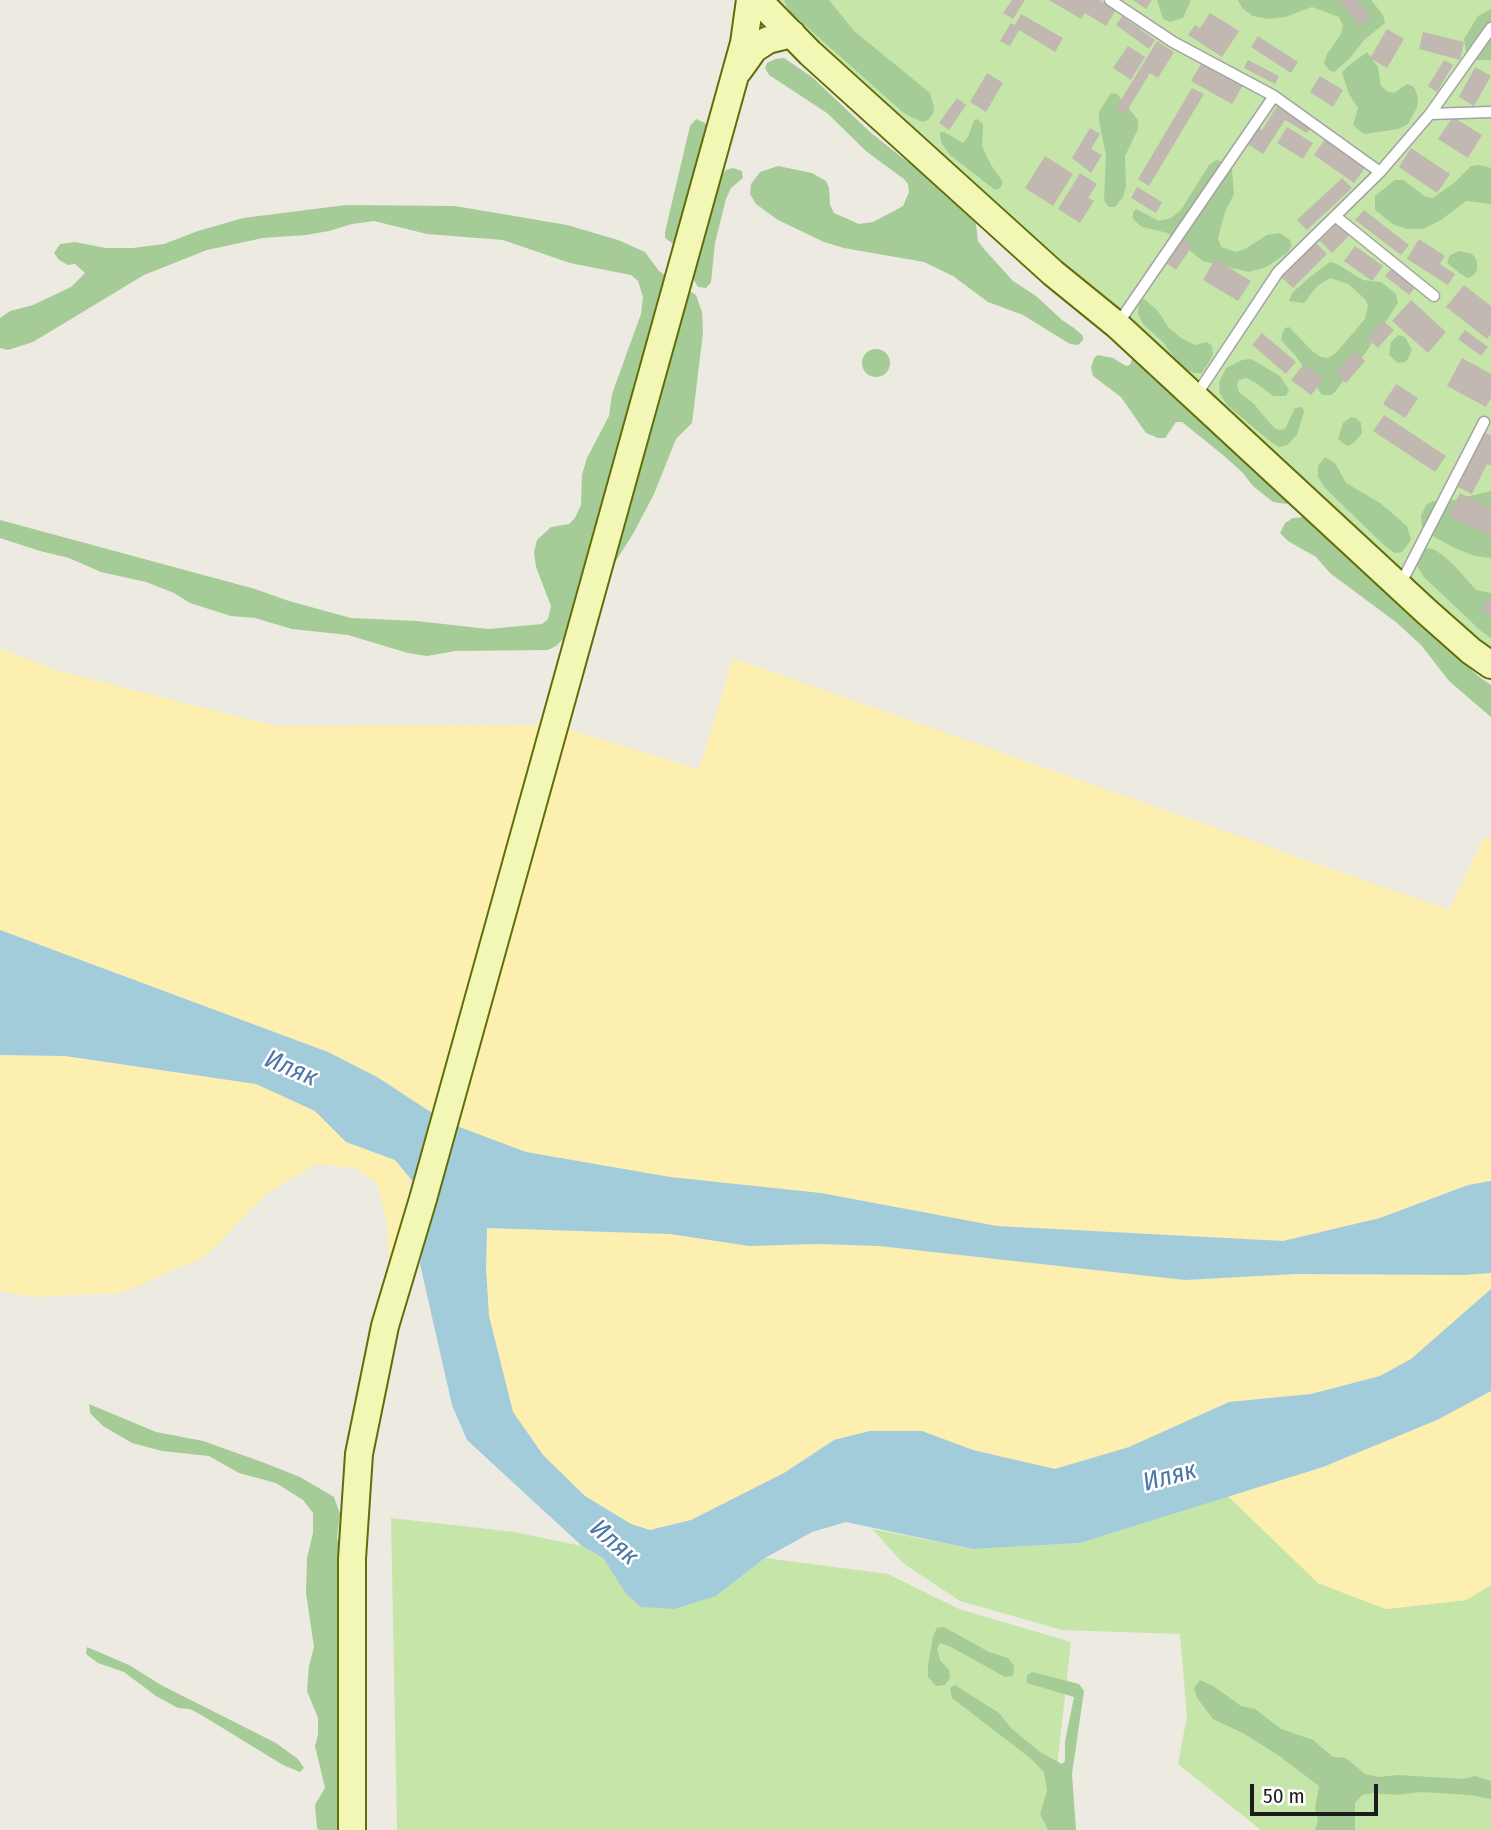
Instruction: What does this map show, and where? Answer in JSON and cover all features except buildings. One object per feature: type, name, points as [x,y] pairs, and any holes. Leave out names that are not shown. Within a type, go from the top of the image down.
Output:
[{"type":"street","points":[[352,1830],[352,1559],[359,1454],[385,1326],[418,1216],[744,43],[750,0]]},
{"type":"street","points":[[758,0],[1053,273],[1117,325],[1471,651],[1491,665]]},
{"type":"street","points":[[734,77],[754,49],[768,40],[792,34]]},
{"type":"lane","points":[[1110,0],[1173,41],[1274,96],[1380,172]]},
{"type":"lane","points":[[1195,397],[1278,272],[1380,172],[1430,114],[1491,28]]},
{"type":"lane","points":[[1117,325],[1274,96]]},
{"type":"lane","points":[[1430,114],[1491,112]]},
{"type":"lane","points":[[1335,215],[1434,296]]},
{"type":"lane","points":[[1399,585],[1484,422]]},
{"type":"green space","points":[[758,0],[1491,0],[1491,666]]},
{"type":"green space","points":[[784,0],[829,0],[854,31],[930,93],[933,114],[922,122],[905,114],[790,12]]},
{"type":"green space","points":[[1157,0],[1191,0],[1183,18],[1170,22],[1163,19]]},
{"type":"green space","points":[[1238,0],[1371,0],[1383,15],[1385,23],[1364,40],[1334,72],[1324,63],[1341,34],[1343,26],[1339,17],[1312,7],[1285,17],[1267,19],[1253,16],[1242,8]]},
{"type":"green space","points":[[1491,9],[1491,60],[1477,60],[1466,52],[1464,39],[1478,16]]},
{"type":"green space","points":[[1367,52],[1378,67],[1381,86],[1387,91],[1394,93],[1407,84],[1414,87],[1418,97],[1417,107],[1408,124],[1398,129],[1364,134],[1353,125],[1358,108],[1349,94],[1342,73]]},
{"type":"green space","points":[[784,58],[812,77],[870,132],[905,160],[922,167],[975,216],[978,241],[984,249],[1013,281],[1036,296],[1074,328],[1083,336],[1083,340],[1078,345],[1070,344],[1023,315],[988,302],[953,276],[924,262],[824,242],[778,220],[756,204],[750,194],[751,184],[760,172],[778,166],[812,173],[826,181],[834,213],[859,224],[873,222],[903,206],[909,192],[904,179],[867,152],[827,113],[769,75],[765,68],[767,63]]},
{"type":"green space","points":[[1111,93],[1117,94],[1138,120],[1138,129],[1125,156],[1126,186],[1123,197],[1115,207],[1109,207],[1104,201],[1106,156],[1099,121],[1099,112]]},
{"type":"green space","points":[[696,119],[705,123],[710,130],[675,245],[665,238],[665,232],[690,126]]},
{"type":"green space","points":[[977,119],[983,124],[982,146],[1003,182],[1000,188],[995,190],[950,155],[942,144],[940,132],[963,143]]},
{"type":"green space","points":[[1216,160],[1227,163],[1232,170],[1234,194],[1225,212],[1218,238],[1221,247],[1236,252],[1267,235],[1280,233],[1290,240],[1292,246],[1287,253],[1266,267],[1249,272],[1203,261],[1168,233],[1142,227],[1133,219],[1136,209],[1159,221],[1171,218],[1181,210],[1209,165]]},
{"type":"green space","points":[[1471,166],[1491,168],[1491,204],[1466,201],[1441,220],[1423,229],[1407,229],[1394,225],[1375,210],[1375,196],[1395,180],[1403,180],[1426,197],[1433,198]]},
{"type":"green space","points":[[733,168],[742,171],[743,178],[731,188],[726,199],[715,243],[711,282],[706,288],[698,287],[691,275],[699,244],[705,234],[721,176],[726,170]]},
{"type":"green space","points":[[346,205],[455,206],[567,225],[618,240],[645,252],[659,271],[696,295],[702,312],[703,333],[692,423],[676,439],[654,494],[633,534],[571,631],[548,650],[455,651],[427,656],[408,653],[348,635],[292,629],[255,618],[231,616],[190,603],[174,593],[146,582],[101,572],[69,558],[0,538],[0,520],[255,589],[351,618],[417,621],[488,629],[542,624],[548,619],[551,606],[536,567],[534,552],[537,540],[551,527],[569,524],[581,505],[582,475],[587,458],[609,416],[612,394],[641,314],[643,297],[638,281],[631,275],[570,263],[503,240],[427,234],[374,221],[306,235],[263,238],[207,250],[144,275],[33,342],[8,350],[0,348],[0,318],[10,311],[33,305],[71,287],[85,273],[75,264],[68,265],[59,260],[54,253],[60,244],[75,242],[106,248],[133,248],[164,244],[243,218]]},
{"type":"green space","points":[[1460,251],[1472,254],[1477,261],[1477,270],[1473,276],[1468,278],[1447,263],[1450,255]]},
{"type":"green space","points":[[1330,262],[1363,280],[1381,282],[1396,294],[1398,303],[1366,352],[1334,393],[1322,395],[1295,355],[1281,340],[1285,328],[1289,327],[1312,351],[1328,358],[1336,353],[1365,319],[1368,305],[1365,299],[1348,284],[1330,278],[1317,286],[1304,303],[1289,301],[1293,292]]},
{"type":"green space","points":[[1144,299],[1181,338],[1195,345],[1207,342],[1212,346],[1213,355],[1202,373],[1194,373],[1180,366],[1163,342],[1143,324],[1138,314],[1139,304]]},
{"type":"green space","points":[[1398,335],[1405,337],[1412,350],[1406,362],[1398,363],[1389,355],[1391,342]]},
{"type":"green space","points":[[876,349],[886,353],[890,363],[886,373],[876,377],[866,373],[862,363],[866,353]]},
{"type":"green space","points":[[1098,355],[1113,358],[1126,366],[1130,365],[1133,357],[1147,370],[1149,376],[1160,376],[1291,500],[1287,504],[1273,502],[1223,455],[1182,422],[1176,422],[1165,438],[1146,433],[1121,397],[1093,376],[1091,368]]},
{"type":"green space","points":[[1251,359],[1280,376],[1289,390],[1286,396],[1273,396],[1246,378],[1239,380],[1237,385],[1239,392],[1254,404],[1274,428],[1285,429],[1295,408],[1302,407],[1304,412],[1297,435],[1287,445],[1279,447],[1271,442],[1228,406],[1220,394],[1219,382],[1226,368],[1242,360]]},
{"type":"green space","points":[[1351,417],[1361,423],[1362,433],[1354,443],[1347,446],[1338,439],[1343,423]]},
{"type":"green space","points":[[1325,457],[1335,463],[1346,483],[1380,503],[1407,526],[1411,540],[1402,552],[1395,553],[1385,546],[1326,489],[1318,477],[1318,466]]},
{"type":"green space","points":[[1491,491],[1491,558],[1475,556],[1455,548],[1436,538],[1422,526],[1421,515],[1427,504]]},
{"type":"green space","points":[[1304,517],[1315,522],[1478,676],[1491,685],[1491,717],[1449,681],[1421,645],[1397,623],[1330,573],[1316,557],[1288,541],[1280,533],[1285,523],[1293,518]]},
{"type":"green space","points":[[1424,548],[1441,554],[1476,590],[1491,593],[1491,638],[1424,577],[1417,566],[1418,557]]},
{"type":"green space","points":[[89,1404],[156,1432],[203,1441],[262,1462],[300,1477],[334,1497],[340,1514],[337,1538],[346,1558],[348,1830],[317,1828],[315,1805],[325,1788],[315,1746],[318,1718],[307,1691],[314,1647],[306,1593],[313,1513],[303,1500],[276,1483],[239,1473],[209,1456],[162,1451],[132,1443],[103,1426],[90,1413]]},
{"type":"green space","points":[[1228,1496],[1318,1583],[1386,1609],[1466,1600],[1491,1585],[1491,1830],[1261,1830],[1178,1764],[1187,1716],[1180,1634],[1062,1630],[960,1601],[903,1563],[872,1529],[974,1549],[1080,1543]]},
{"type":"green space","points":[[391,1518],[514,1532],[582,1546],[603,1558],[626,1594],[716,1596],[765,1558],[888,1574],[959,1609],[1071,1642],[1050,1830],[397,1830]]},
{"type":"green space","points":[[944,1627],[989,1652],[1008,1658],[1014,1666],[1013,1676],[1005,1677],[940,1643],[937,1649],[940,1660],[949,1670],[950,1677],[945,1685],[936,1686],[928,1677],[928,1666],[933,1636],[937,1628]]},
{"type":"green space","points":[[87,1647],[129,1665],[161,1685],[276,1743],[298,1759],[304,1768],[300,1772],[283,1765],[203,1716],[190,1709],[178,1708],[156,1696],[124,1672],[98,1663],[86,1654]]},
{"type":"green space","points":[[1032,1672],[1079,1684],[1084,1691],[1072,1774],[1076,1830],[1048,1830],[1040,1814],[1047,1791],[1044,1772],[1029,1757],[952,1698],[950,1688],[955,1685],[999,1713],[1012,1729],[1040,1752],[1062,1764],[1065,1761],[1065,1741],[1074,1697],[1027,1683],[1027,1675]]},
{"type":"green space","points":[[1200,1680],[1241,1706],[1255,1709],[1281,1729],[1313,1740],[1333,1757],[1346,1758],[1365,1774],[1379,1777],[1398,1775],[1463,1779],[1475,1776],[1491,1781],[1491,1799],[1421,1792],[1362,1795],[1355,1803],[1355,1830],[1315,1830],[1319,1786],[1278,1755],[1243,1733],[1213,1719],[1197,1698],[1194,1688]]},
{"type":"sand","points":[[0,648],[55,670],[276,726],[555,725],[699,769],[733,658],[1449,910],[1484,837],[1491,839],[1491,1181],[1468,1185],[1380,1218],[1283,1241],[997,1226],[670,1177],[526,1152],[446,1122],[377,1077],[328,1052],[0,930]]},
{"type":"sand","points":[[0,1055],[65,1056],[256,1084],[315,1111],[346,1142],[395,1160],[409,1178],[411,1208],[394,1326],[386,1218],[377,1184],[358,1169],[316,1164],[269,1192],[205,1257],[121,1293],[32,1297],[0,1291]]},
{"type":"sand","points":[[487,1228],[670,1234],[749,1246],[879,1246],[1185,1280],[1296,1274],[1491,1273],[1491,1289],[1411,1359],[1380,1376],[1311,1394],[1229,1402],[1129,1447],[1054,1469],[973,1450],[922,1431],[834,1440],[784,1473],[691,1520],[650,1530],[631,1524],[585,1496],[543,1455],[513,1412],[489,1316]]},
{"type":"sand","points":[[1491,1391],[1491,1585],[1466,1600],[1386,1609],[1318,1583],[1228,1496],[1323,1467],[1437,1420]]},
{"type":"water","name":"Иляк","points":[[0,930],[328,1052],[377,1077],[446,1122],[526,1152],[670,1177],[821,1193],[997,1226],[1283,1241],[1380,1218],[1468,1185],[1491,1181],[1491,1273],[1464,1275],[1296,1274],[1185,1280],[879,1246],[749,1246],[670,1234],[487,1228],[489,1316],[513,1412],[543,1455],[585,1496],[631,1524],[650,1530],[691,1520],[784,1473],[834,1440],[870,1431],[922,1431],[973,1450],[1055,1469],[1129,1447],[1229,1402],[1311,1394],[1380,1376],[1411,1359],[1491,1289],[1491,1391],[1437,1420],[1323,1467],[1080,1543],[973,1549],[846,1522],[812,1532],[765,1558],[716,1596],[674,1609],[641,1607],[626,1594],[603,1558],[582,1546],[467,1440],[452,1405],[420,1264],[431,1213],[426,1197],[395,1160],[346,1142],[315,1111],[256,1084],[65,1056],[0,1055]]}]
